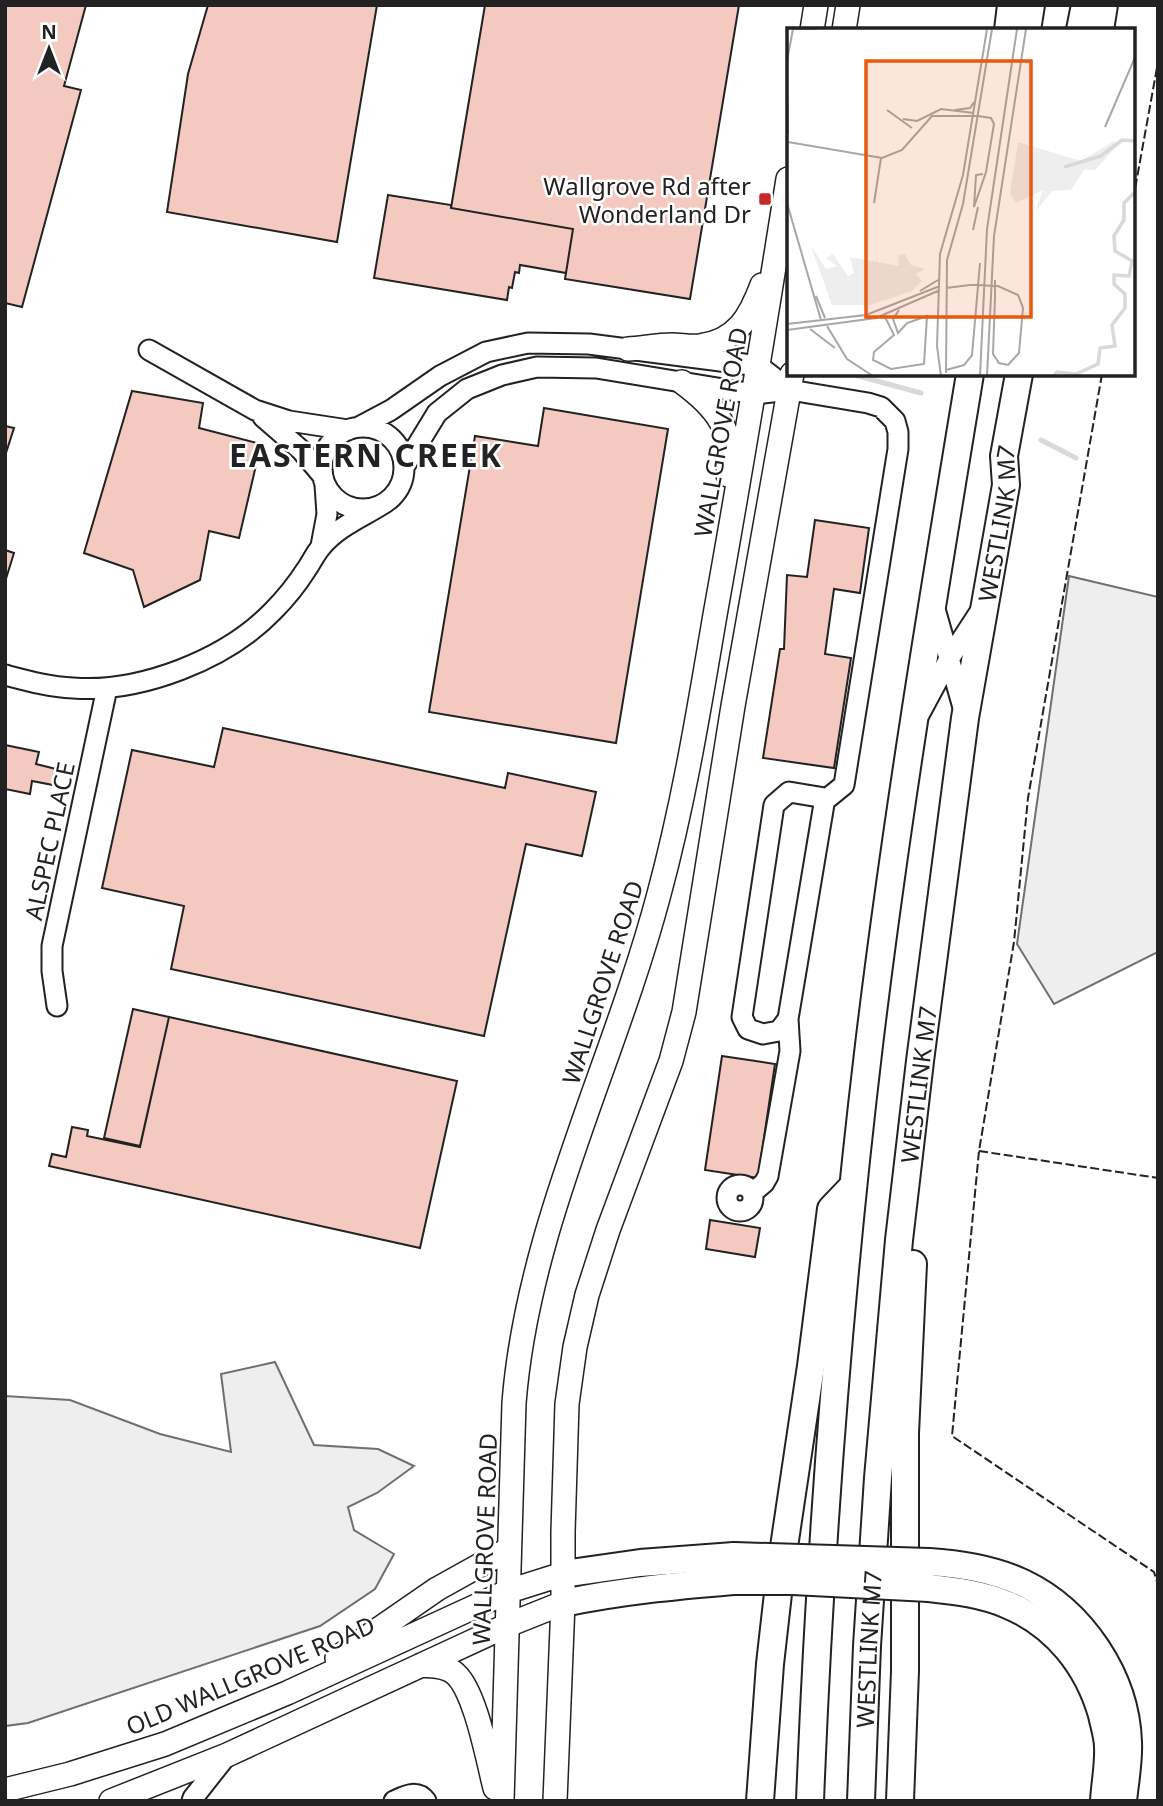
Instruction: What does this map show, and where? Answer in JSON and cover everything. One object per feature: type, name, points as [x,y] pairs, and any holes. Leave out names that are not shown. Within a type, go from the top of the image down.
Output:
[{"type":"highway","points":[[1008,28],[1010,5]]},
{"type":"highway","points":[[1027,28],[1031,5]]},
{"type":"highway","points":[[1080,28],[1085,5]]},
{"type":"highway","points":[[1100,28],[1104,5]]},
{"type":"highway","name":"WESTLINK M7","points":[[810,1801],[823,1367],[831,1294],[853,1186],[869,1043],[913,726],[970,376]]},
{"type":"highway","name":"WESTLINK M7","points":[[861,1801],[867,1646],[902,1300],[899,1240],[965,718],[1006,485],[1004,456],[1019,376]]},
{"type":"highway","points":[[1006,485],[1020,458],[1036,376]]},
{"type":"highway","points":[[761,1801],[768,1678],[775,1612],[823,1367]]},
{"type":"highway","points":[[896,1377],[905,1433],[905,1671],[900,1801]]},
{"type":"highway","points":[[563,1574],[640,1563],[734,1569],[929,1562],[976,1567],[1024,1583],[1063,1609],[1078,1624],[1102,1656],[1118,1689],[1128,1742],[1124,1801]]},
{"type":"highway","points":[[563,1603],[656,1587],[734,1569],[793,1581],[929,1588],[979,1595],[1009,1605],[1041,1623],[1072,1653],[1089,1680],[1098,1701],[1108,1747],[1104,1801]]},
{"type":"main road","points":[[812,28],[816,5]]},
{"type":"main road","points":[[844,28],[848,5]]},
{"type":"main road","name":"WALLGROVE ROAD","points":[[500,1801],[514,1403],[524,1322],[546,1234],[632,982],[662,884],[681,807],[759,366],[787,191]]},
{"type":"main road","points":[[628,349],[670,345],[697,346],[728,338],[752,310],[777,250]]},
{"type":"main road","points":[[682,382],[709,404],[729,440],[731,459],[724,505],[718,600]]},
{"type":"main road","points":[[555,1801],[567,1404],[575,1347],[587,1295],[608,1230],[671,1061],[684,1012],[733,706],[791,382]]},
{"type":"main road","points":[[287,1693],[437,1589],[510,1543]]},
{"type":"main road","name":"OLD WALLGROVE ROAD","points":[[5,1790],[70,1774],[164,1744],[287,1693],[509,1591],[563,1574]]},
{"type":"main road","points":[[121,1799],[227,1755],[508,1625],[563,1603]]},
{"type":"main road","points":[[421,1665],[442,1667],[454,1672],[463,1683],[474,1706],[500,1801]]},
{"type":"street","points":[[321,546],[327,514],[322,461],[327,448],[336,437],[391,411],[440,376],[486,352],[528,343],[577,343],[759,366],[791,382],[881,407],[895,421],[898,449],[844,785],[828,798],[789,792],[774,805],[742,1017],[748,1029],[763,1034],[779,1031],[788,1019]]},
{"type":"street","points":[[5,675],[75,689],[107,688],[135,683],[196,664],[231,644],[272,612],[305,572],[321,546],[347,525],[386,502],[396,492],[402,480],[404,467],[401,454],[395,442],[385,434],[372,428],[353,429],[289,421],[256,410],[149,350]]},
{"type":"street","points":[[404,467],[437,413],[467,389],[502,375],[537,367],[596,368],[754,394],[791,382]]},
{"type":"street","points":[[256,410],[301,450],[339,502],[351,508],[363,509],[375,508],[386,502]]},
{"type":"street","points":[[933,601],[965,718]]},
{"type":"street","points":[[913,726],[949,659],[984,604]]},
{"type":"street","name":"ALSPEC PLACE","points":[[57,1006],[51,946],[107,688]]},
{"type":"street","points":[[752,1193],[768,1176],[790,1051],[788,1019],[825,797]]},
{"type":"street","points":[[192,1801],[227,1755]]},
{"type":"street","points":[[394,1801],[416,1794],[425,1801]]},
{"type":"shaded area","points":[[1069,576],[1158,597],[1158,952],[1054,1004],[1017,944]]},
{"type":"shaded area","points":[[275,1362],[314,1445],[378,1449],[414,1466],[377,1493],[348,1507],[354,1530],[394,1554],[375,1589],[320,1626],[28,1723],[5,1726],[5,1396],[70,1400],[160,1434],[231,1452],[221,1374]]},
{"type":"building","points":[[5,5],[86,5],[64,86],[81,90],[22,307],[5,303]]},
{"type":"building","points":[[208,5],[377,5],[337,242],[167,212],[188,74]]},
{"type":"building","points":[[485,5],[739,5],[690,299],[565,279],[573,229],[451,208]]},
{"type":"building","points":[[388,195],[573,229],[566,273],[520,265],[519,273],[515,272],[512,288],[509,287],[507,300],[374,278]]},
{"type":"building","points":[[132,391],[203,403],[199,428],[261,444],[239,538],[209,531],[200,580],[144,607],[133,570],[84,553]]},
{"type":"building","points":[[544,408],[668,429],[616,743],[429,712],[475,436],[538,446]]},
{"type":"building","points":[[5,426],[14,428],[5,456]]},
{"type":"building","points":[[815,520],[869,528],[860,593],[834,589],[825,654],[851,658],[834,768],[763,758],[780,649],[784,649],[787,575],[807,577]]},
{"type":"building","points":[[5,550],[14,553],[5,582]]},
{"type":"building","points":[[223,728],[505,788],[508,773],[596,792],[582,856],[526,844],[484,1036],[171,969],[184,906],[102,888],[132,750],[214,767]]},
{"type":"building","points":[[5,745],[39,752],[36,764],[56,769],[53,785],[32,781],[30,794],[5,789]]},
{"type":"building","points":[[133,1009],[169,1017],[140,1146],[104,1138]]},
{"type":"building","points":[[169,1017],[457,1081],[420,1248],[49,1166],[52,1154],[66,1157],[72,1127],[88,1130],[87,1136],[140,1147]]},
{"type":"building","points":[[722,1056],[775,1064],[758,1178],[705,1170]]},
{"type":"building","points":[[710,1220],[760,1228],[755,1257],[706,1249]]},
{"type":"waterway","points":[[858,376],[921,393]]},
{"type":"waterway","points":[[1041,440],[1076,458]]},
{"type":"fence","points":[[1135,189],[1158,62]]},
{"type":"fence","points":[[1102,376],[1028,798],[1014,942],[979,1151],[952,1436],[1154,1572],[1158,1585]]},
{"type":"fence","points":[[979,1151],[1158,1178]]},
{"type":"place","name":"Wallgrove Rd after Wonderland Dr","points":[[765,199]]},
{"type":"district","name":"EASTERN CREEK","points":[[366,454]]}]
